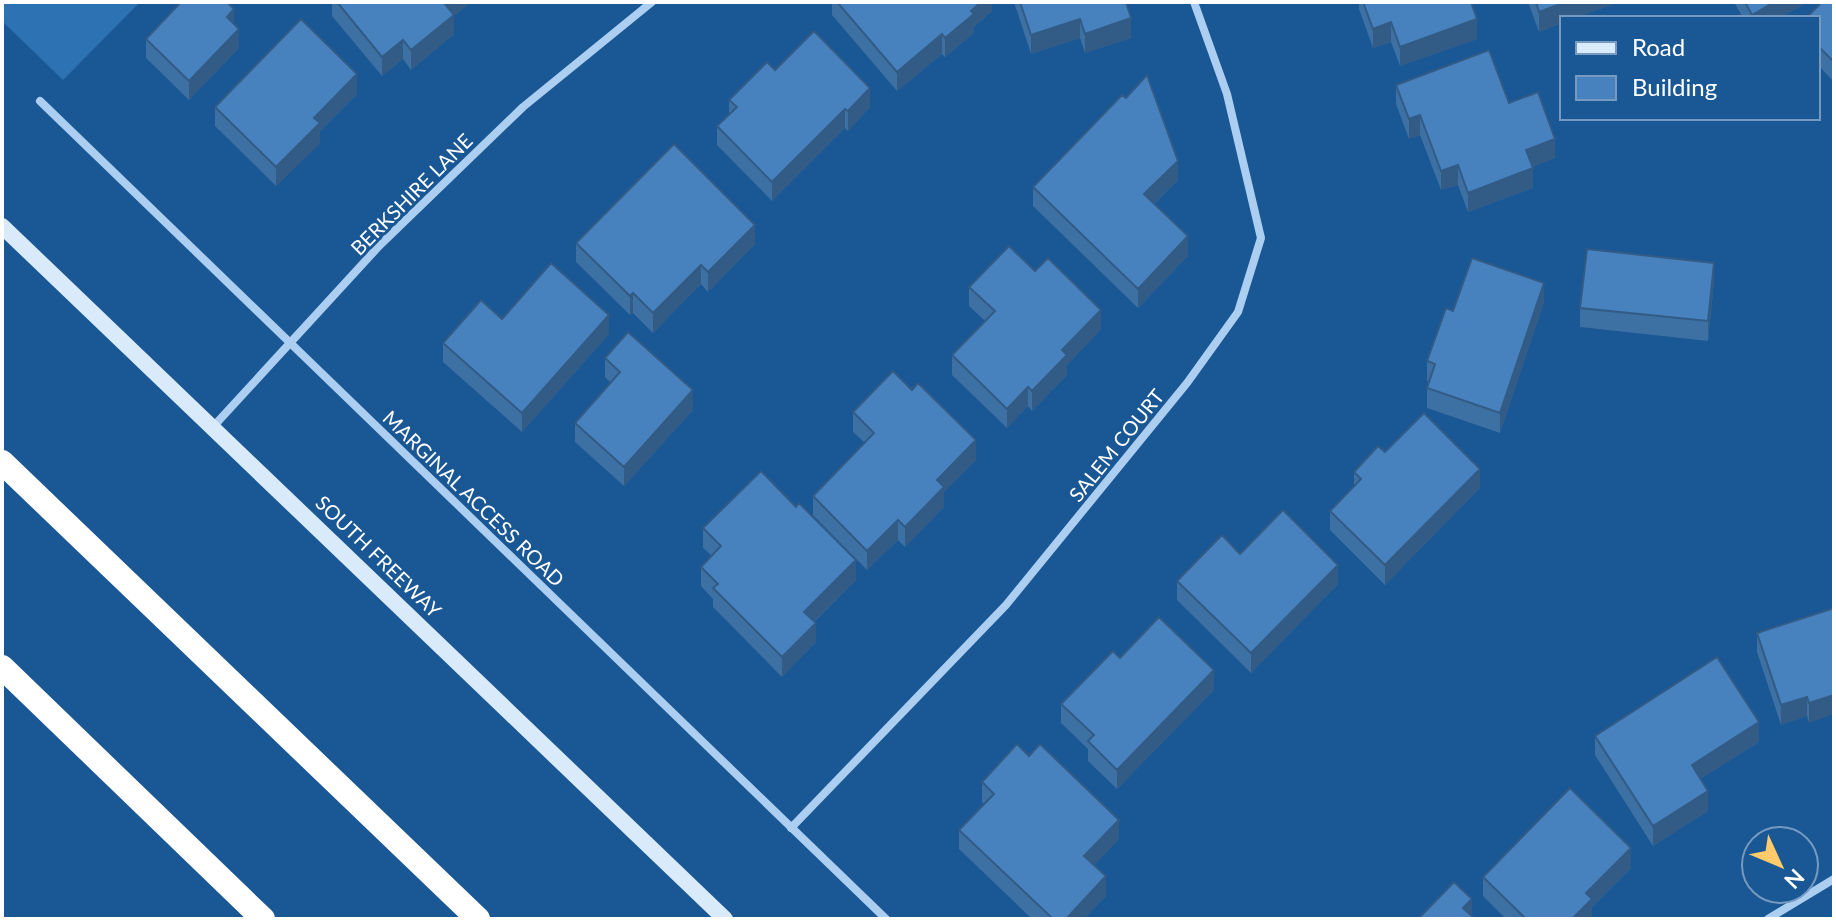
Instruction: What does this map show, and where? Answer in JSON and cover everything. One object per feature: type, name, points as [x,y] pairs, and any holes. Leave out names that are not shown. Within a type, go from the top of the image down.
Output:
[{"type":"highway","points":[[2,462],[478,919]]},
{"type":"highway","points":[[2,667],[263,919]]},
{"type":"main road","name":"SOUTH FREEWAY","points":[[2,226],[725,919]]},
{"type":"street","name":"BERKSHIRE LANE","points":[[211,429],[380,245],[523,107],[652,2]]},
{"type":"street","name":"SALEM COURT","points":[[791,828],[1006,605],[1187,383],[1238,312],[1261,238],[1227,94],[1194,2]]},
{"type":"street","name":"MARGINAL ACCESS ROAD","points":[[40,101],[886,919]]},
{"type":"street","points":[[1768,919],[1834,879]]},
{"type":"shaded area","points":[[2,2],[140,2],[63,80],[2,21]]},
{"type":"building","points":[[181,2],[227,2],[234,9],[227,17],[239,29],[189,81],[146,39]]},
{"type":"building","points":[[337,2],[447,2],[445,4],[454,15],[411,50],[403,40],[382,57]]},
{"type":"building","points":[[837,2],[981,2],[971,11],[974,14],[945,38],[942,34],[897,72]]},
{"type":"building","points":[[1020,2],[1126,2],[1131,18],[1085,34],[1080,19],[1031,35]]},
{"type":"building","points":[[1363,2],[1471,2],[1477,19],[1400,47],[1391,22],[1373,29]]},
{"type":"building","points":[[1536,2],[1566,2],[1539,12]]},
{"type":"building","points":[[1745,2],[1774,2],[1752,15]]},
{"type":"building","points":[[1822,2],[1834,2],[1834,62],[1820,48],[1820,16],[1808,16]]},
{"type":"building","points":[[301,19],[357,74],[314,118],[320,123],[276,167],[215,107]]},
{"type":"building","points":[[814,31],[870,88],[772,182],[717,126],[737,107],[729,100],[767,62],[775,70]]},
{"type":"building","points":[[1489,50],[1509,103],[1538,92],[1555,139],[1526,150],[1533,168],[1468,193],[1458,165],[1441,171],[1420,115],[1409,119],[1396,85]]},
{"type":"building","points":[[1147,75],[1178,161],[1144,194],[1188,236],[1138,289],[1033,187],[1122,95],[1126,98]]},
{"type":"building","points":[[674,144],[755,225],[708,272],[701,265],[653,313],[633,293],[630,296],[576,243]]},
{"type":"building","points":[[1009,246],[1035,271],[1048,258],[1101,310],[1062,350],[1067,355],[1032,391],[1028,387],[1007,409],[952,355],[995,311],[969,287]]},
{"type":"building","points":[[1587,249],[1714,263],[1708,321],[1580,308]]},
{"type":"building","points":[[1472,258],[1544,283],[1500,413],[1427,388],[1435,364],[1427,361],[1446,308],[1453,311]]},
{"type":"building","points":[[551,263],[609,315],[522,413],[443,343],[481,300],[502,319]]},
{"type":"building","points":[[628,332],[693,390],[624,467],[575,423],[620,372],[605,358]]},
{"type":"building","points":[[893,371],[912,390],[918,383],[976,440],[937,480],[944,487],[905,527],[898,520],[867,551],[813,496],[874,433],[853,412]]},
{"type":"building","points":[[1424,413],[1480,469],[1385,565],[1330,511],[1361,479],[1354,472],[1378,446],[1385,452]]},
{"type":"building","points":[[761,471],[796,507],[799,503],[856,560],[804,612],[816,623],[782,657],[713,588],[718,584],[701,567],[721,546],[703,528]]},
{"type":"building","points":[[1283,510],[1338,565],[1251,653],[1177,581],[1222,535],[1240,554]]},
{"type":"building","points":[[1834,608],[1834,695],[1809,703],[1807,697],[1781,705],[1757,633]]},
{"type":"building","points":[[1159,617],[1214,670],[1117,770],[1088,741],[1094,735],[1061,704],[1113,651],[1120,658]]},
{"type":"building","points":[[1717,657],[1759,722],[1692,765],[1708,791],[1653,826],[1595,736]]},
{"type":"building","points":[[1017,744],[1029,756],[1040,744],[1119,820],[1084,856],[1106,876],[1066,919],[1053,919],[959,830],[994,794],[982,782]]},
{"type":"building","points":[[1570,788],[1631,848],[1586,893],[1592,899],[1572,919],[1526,919],[1483,877]]},
{"type":"building","points":[[1454,882],[1472,899],[1463,908],[1475,919],[1418,919]]}]
